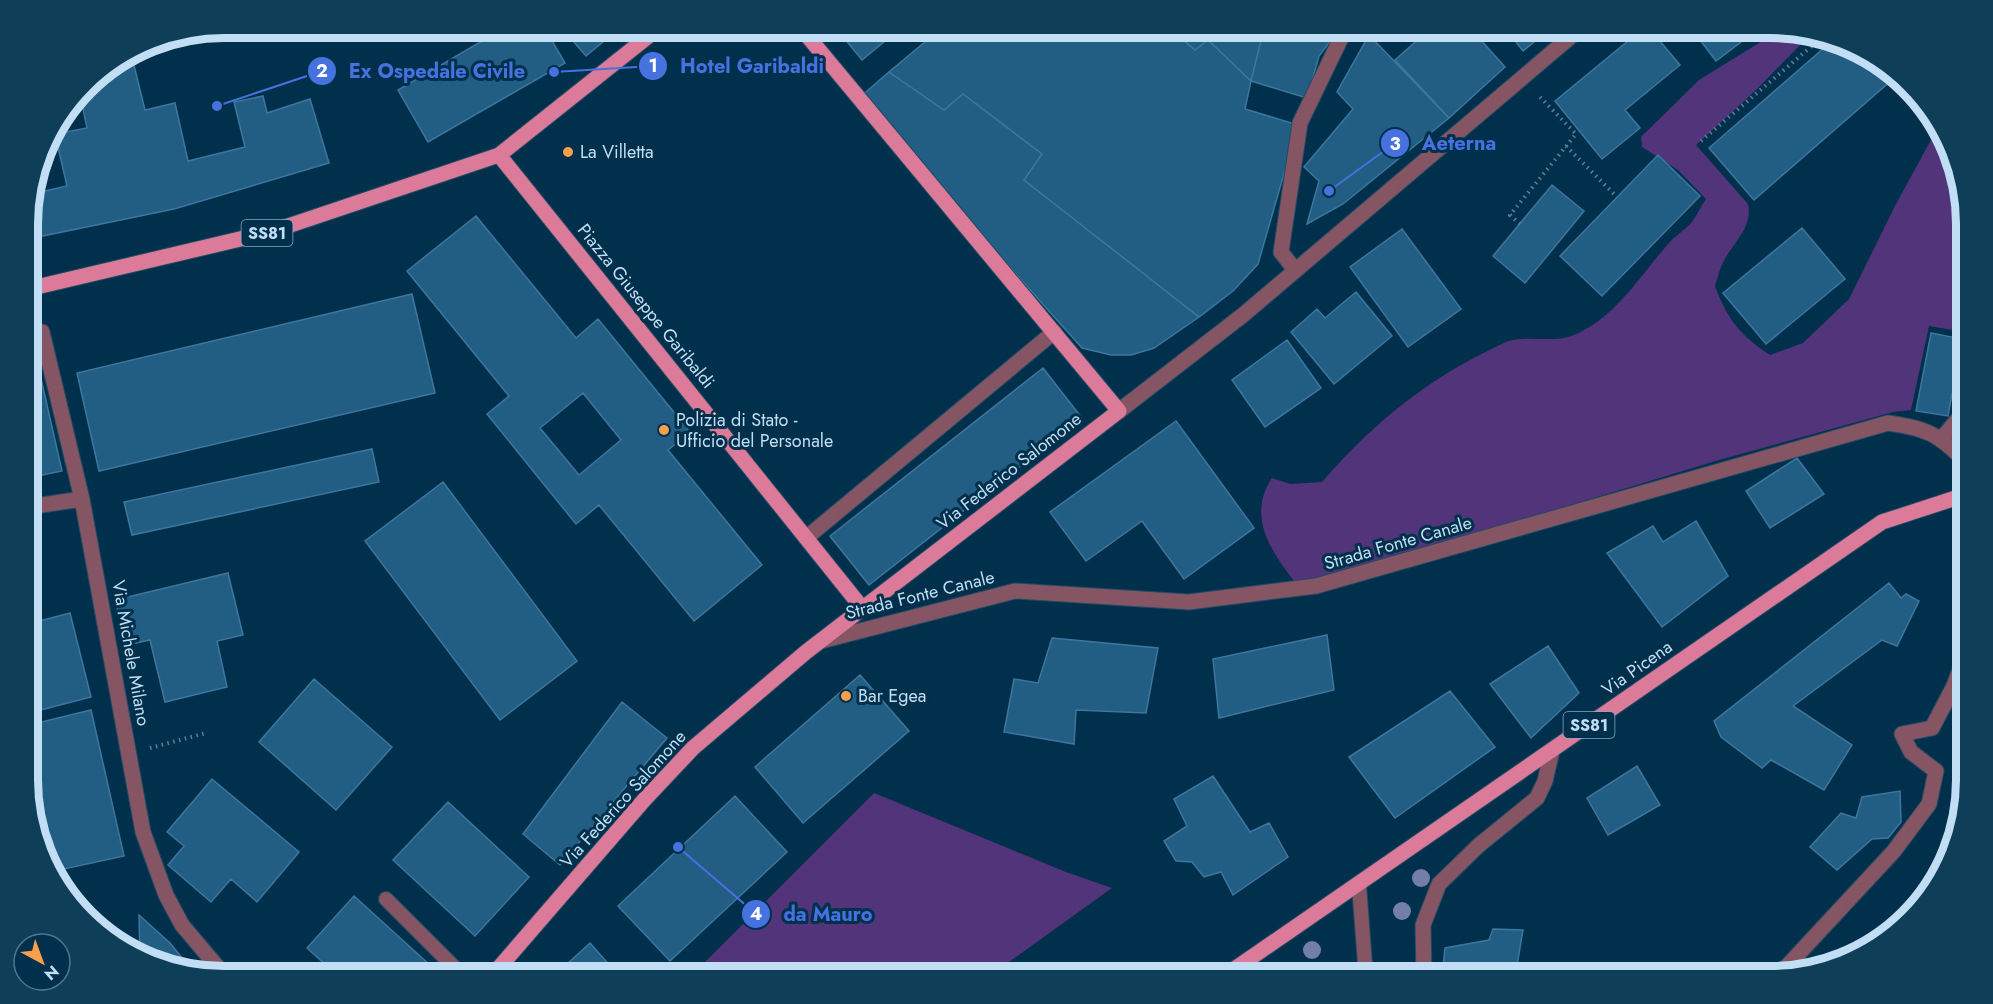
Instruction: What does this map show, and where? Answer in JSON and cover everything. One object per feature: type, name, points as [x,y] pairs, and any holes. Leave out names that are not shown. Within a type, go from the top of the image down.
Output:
[{"type":"main road","name":"SS81","points":[[38,287],[270,232],[499,155],[646,38]]},
{"type":"main road","points":[[809,38],[1119,411]]},
{"type":"main road","name":"Piazza Giuseppe Garibaldi","points":[[499,155],[863,609]]},
{"type":"main road","name":"Via Federico Salomone","points":[[501,966],[644,800],[693,748],[821,641],[1119,411]]},
{"type":"main road","name":"Via Picena","points":[[1238,966],[1359,885],[1882,522],[1956,498]]},
{"type":"street","points":[[1295,270],[1281,252],[1300,123],[1341,38]]},
{"type":"street","name":"Via Federico Salomone","points":[[1119,411],[1243,315],[1569,38]]},
{"type":"street","name":"Via Michele Milano","points":[[38,332],[42,332],[82,499],[143,832],[166,895],[182,925],[216,966]]},
{"type":"street","points":[[806,538],[1054,332]]},
{"type":"street","points":[[1942,438],[1956,422]]},
{"type":"street","name":"Strada Fonte Canale","points":[[821,641],[1015,591],[1190,602],[1316,586],[1888,423],[1913,426],[1942,438],[1956,452]]},
{"type":"street","points":[[38,506],[82,499]]},
{"type":"street","points":[[1788,965],[1894,851],[1929,804],[1936,771],[1911,752],[1902,734],[1932,728],[1956,680]]},
{"type":"street","points":[[1424,966],[1423,925],[1439,884],[1478,846],[1537,798],[1545,781],[1552,751]]},
{"type":"lane","points":[[1359,885],[1365,966]]},
{"type":"lane","points":[[386,899],[453,966]]},
{"type":"path","points":[[1701,141],[1815,43]]},
{"type":"path","points":[[1520,224],[1510,215],[1576,134],[1521,78]]},
{"type":"path","points":[[1566,146],[1617,197]]},
{"type":"path","points":[[129,753],[206,733]]},
{"type":"shaded area","points":[[1764,38],[1804,41],[1756,90],[1696,145],[1748,204],[1746,226],[1723,262],[1715,286],[1736,326],[1770,355],[1803,343],[1849,299],[1933,136],[1946,164],[1954,199],[1956,330],[1929,326],[1911,410],[1893,412],[1719,460],[1314,583],[1294,581],[1270,545],[1262,519],[1265,492],[1272,478],[1290,484],[1322,482],[1384,419],[1406,401],[1453,370],[1506,342],[1521,339],[1566,338],[1589,328],[1602,318],[1626,295],[1668,244],[1692,222],[1706,199],[1678,170],[1642,147],[1641,137],[1699,80]]},
{"type":"shaded area","points":[[874,793],[1066,872],[1112,888],[1003,966],[701,966]]},
{"type":"building","points":[[487,38],[550,38],[565,63],[428,142],[398,90]]},
{"type":"building","points":[[570,38],[608,38],[586,56]]},
{"type":"building","points":[[844,38],[889,38],[862,60]]},
{"type":"building","points":[[930,38],[1181,38],[1195,50],[1208,40],[1251,81],[1245,109],[1298,125],[1258,264],[1233,291],[1199,317],[1024,180],[1042,154],[963,94],[944,110],[889,72]]},
{"type":"building","points":[[1181,38],[1262,38],[1251,81],[1208,40],[1195,50]]},
{"type":"building","points":[[1262,38],[1333,38],[1319,56],[1307,98],[1251,81]]},
{"type":"building","points":[[1367,38],[1372,38],[1449,118],[1343,204],[1307,224],[1319,181],[1304,167],[1353,109],[1337,92]]},
{"type":"building","points":[[1420,38],[1479,38],[1505,67],[1449,118],[1395,60]]},
{"type":"building","points":[[1513,38],[1539,38],[1523,51]]},
{"type":"building","points":[[1632,38],[1657,38],[1680,65],[1625,110],[1640,128],[1602,159],[1555,101]]},
{"type":"building","points":[[1698,38],[1746,38],[1716,61]]},
{"type":"building","points":[[1826,47],[1852,57],[1890,82],[1754,200],[1709,148]]},
{"type":"building","points":[[133,61],[145,110],[175,103],[188,161],[245,147],[234,102],[263,96],[267,113],[310,99],[329,163],[174,209],[38,237],[40,192],[67,186],[57,142],[61,133],[87,128],[82,103],[110,76]]},
{"type":"building","points":[[889,72],[944,110],[963,94],[1042,154],[1024,180],[1199,317],[1154,348],[1131,355],[1111,355],[1082,348],[859,98]]},
{"type":"building","points":[[1658,155],[1700,196],[1602,296],[1560,256]]},
{"type":"building","points":[[1552,185],[1584,211],[1525,283],[1493,256]]},
{"type":"building","points":[[476,216],[576,338],[598,319],[690,432],[668,450],[762,565],[694,621],[599,505],[576,524],[487,414],[509,396],[407,271]],"holes":[[[583,393],[621,440],[579,475],[540,428]]]},
{"type":"building","points":[[1802,228],[1845,279],[1766,344],[1723,293]]},
{"type":"building","points":[[1402,229],[1461,309],[1408,347],[1350,267]]},
{"type":"building","points":[[1356,292],[1392,336],[1334,384],[1291,332],[1317,309],[1325,318]]},
{"type":"building","points":[[412,294],[435,393],[99,471],[77,373]]},
{"type":"building","points":[[1931,333],[1956,338],[1956,372],[1948,416],[1916,411]]},
{"type":"building","points":[[1287,340],[1321,388],[1265,427],[1232,380]]},
{"type":"building","points":[[38,365],[62,471],[38,476]]},
{"type":"building","points":[[1043,368],[1082,418],[869,585],[830,536]]},
{"type":"building","points":[[1176,421],[1254,528],[1184,579],[1142,521],[1086,561],[1050,512]]},
{"type":"building","points":[[372,449],[379,482],[132,535],[124,502]]},
{"type":"building","points":[[1797,458],[1824,494],[1770,528],[1746,491]]},
{"type":"building","points":[[443,482],[577,661],[500,720],[365,541]]},
{"type":"building","points":[[1696,521],[1728,576],[1662,627],[1607,553],[1653,526],[1663,542]]},
{"type":"building","points":[[228,573],[243,635],[217,641],[227,687],[165,702],[150,640],[126,645],[115,600]]},
{"type":"building","points":[[1889,583],[1901,598],[1906,594],[1919,601],[1897,646],[1882,640],[1793,706],[1852,745],[1824,790],[1771,760],[1762,768],[1721,737],[1714,721]]},
{"type":"building","points":[[70,613],[91,697],[38,711],[38,621]]},
{"type":"building","points":[[1327,635],[1334,690],[1219,718],[1213,659]]},
{"type":"building","points":[[1052,638],[1158,648],[1146,713],[1076,710],[1074,744],[1004,732],[1014,679],[1038,683]]},
{"type":"building","points":[[1548,646],[1579,693],[1531,738],[1490,684]]},
{"type":"building","points":[[860,675],[909,731],[803,823],[755,767]]},
{"type":"building","points":[[314,679],[392,747],[336,810],[259,742]]},
{"type":"building","points":[[1450,691],[1495,747],[1395,818],[1349,757]]},
{"type":"building","points":[[622,702],[667,738],[560,865],[523,834]]},
{"type":"building","points":[[91,710],[124,856],[60,870],[44,829],[39,805],[38,723]]},
{"type":"building","points":[[1637,766],[1660,805],[1608,835],[1587,798]]},
{"type":"building","points":[[1213,776],[1250,832],[1269,823],[1288,857],[1233,895],[1221,872],[1204,877],[1192,862],[1176,861],[1164,841],[1187,826],[1174,799]]},
{"type":"building","points":[[212,779],[299,852],[257,902],[231,879],[211,902],[168,865],[184,846],[167,832]]},
{"type":"building","points":[[1900,791],[1901,822],[1888,838],[1872,839],[1837,870],[1810,847],[1841,813],[1856,818],[1862,797]]},
{"type":"building","points":[[735,796],[787,852],[670,961],[618,906]]},
{"type":"building","points":[[448,802],[529,877],[475,936],[393,860]]},
{"type":"building","points":[[354,896],[431,966],[327,966],[307,948]]},
{"type":"building","points":[[139,915],[170,943],[186,963],[164,957],[140,946]]},
{"type":"building","points":[[1493,929],[1523,930],[1517,966],[1443,966],[1445,948],[1489,940]]},
{"type":"building","points":[[590,943],[610,966],[565,966]]},
{"type":"place","name":"Hotel Garibaldi","points":[[554,72]]},
{"type":"place","name":"Ex Ospedale Civile","points":[[217,106]]},
{"type":"place","name":"La Villetta","points":[[568,152]]},
{"type":"place","name":"Aeterna","points":[[1329,191]]},
{"type":"place","name":"Polizia di Stato - Ufficio del Personale","points":[[664,430]]},
{"type":"place","name":"Bar Egea","points":[[846,696]]},
{"type":"place","name":"da Mauro","points":[[678,847]]}]
